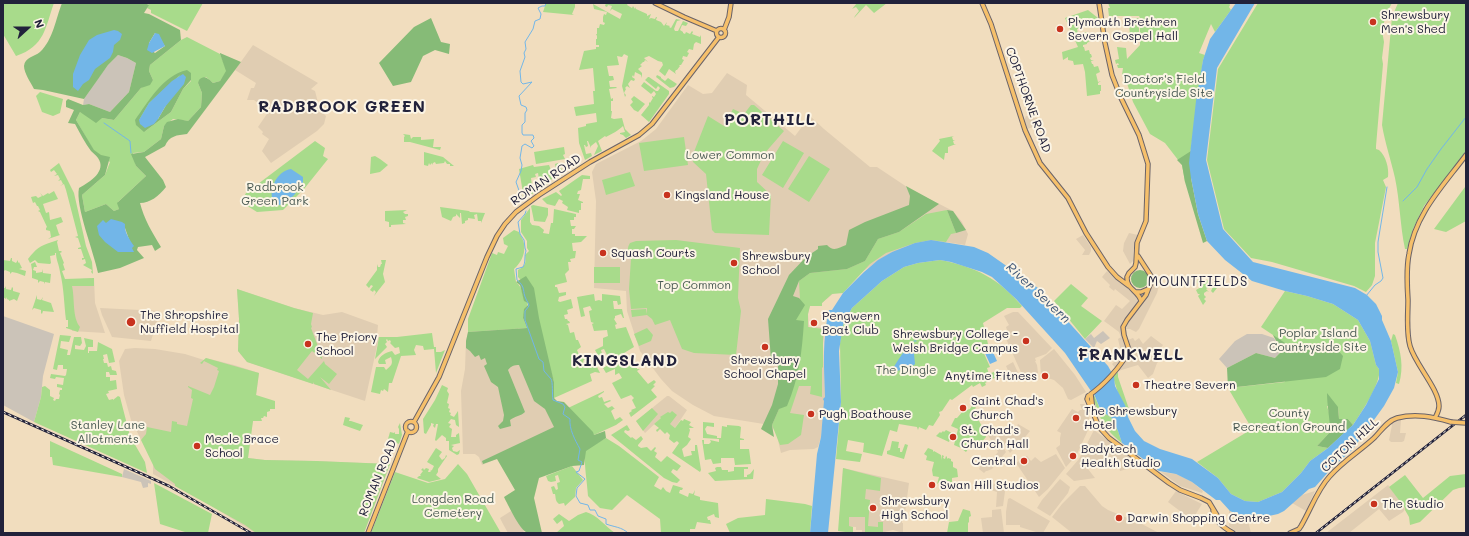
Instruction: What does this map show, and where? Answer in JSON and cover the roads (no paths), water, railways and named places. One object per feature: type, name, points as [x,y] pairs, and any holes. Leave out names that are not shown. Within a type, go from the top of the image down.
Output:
[{"type":"main road","points":[[655,3],[684,18],[717,31],[720,29],[724,30]]},
{"type":"main road","points":[[717,31],[717,35],[719,37],[725,36],[724,30],[730,17],[731,3]]},
{"type":"main road","name":"COPTHORNE ROAD","points":[[982,3],[991,24],[1021,118],[1040,163],[1068,198],[1098,252],[1110,270],[1129,286]]},
{"type":"main road","points":[[1099,3],[1105,43],[1112,75],[1121,98],[1139,135],[1146,157],[1148,172],[1146,216],[1145,224],[1137,244],[1137,260],[1135,267],[1124,278],[1118,278]]},
{"type":"main road","name":"ROMAN ROAD","points":[[408,431],[413,432],[416,430],[414,422],[439,377],[487,257],[497,236],[505,224],[516,212],[539,195],[586,164],[636,137],[652,124],[719,37]]},
{"type":"main road","points":[[1435,418],[1439,408],[1438,401],[1427,377],[1413,354],[1410,345],[1408,332],[1408,255],[1411,242],[1420,219],[1429,204],[1466,155]]},
{"type":"main road","points":[[1093,412],[1087,402],[1087,399],[1117,370],[1130,350],[1124,335],[1123,327],[1152,283],[1152,278],[1144,267],[1137,253]]},
{"type":"main road","points":[[1135,267],[1144,267]]},
{"type":"main road","points":[[1127,275],[1126,281],[1129,286],[1139,295],[1141,301]]},
{"type":"main road","points":[[1136,292],[1145,291],[1148,289]]},
{"type":"main road","points":[[1092,393],[1093,412],[1096,423],[1109,438],[1169,483],[1180,490],[1209,502],[1213,510],[1213,516],[1233,533]]},
{"type":"main road","name":"COTON HILL","points":[[1299,531],[1318,493],[1330,476],[1344,462],[1375,437],[1390,421],[1397,418],[1425,416],[1451,422],[1466,423]]},
{"type":"main road","name":"ROMAN ROAD","points":[[368,533],[408,431],[406,427],[407,424],[411,421],[414,422]]},
{"type":"main road","points":[[1290,533],[1299,531]]},
{"type":"water","name":"River Severn","points":[[1236,3],[1255,3],[1217,68],[1206,160],[1223,229],[1253,262],[1355,288],[1367,295],[1376,304],[1391,341],[1398,372],[1394,388],[1384,406],[1353,449],[1331,469],[1315,487],[1309,489],[1284,511],[1278,514],[1255,519],[1243,517],[1230,511],[1220,500],[1216,500],[1192,482],[1176,474],[1159,471],[1122,443],[1111,417],[1101,411],[1094,394],[1065,353],[1016,299],[992,277],[982,272],[951,262],[940,260],[918,263],[904,267],[882,281],[852,308],[843,325],[839,351],[841,402],[828,533],[810,533],[817,454],[821,437],[823,399],[825,397],[824,343],[829,310],[832,310],[843,293],[878,260],[892,252],[915,243],[931,240],[974,247],[988,253],[1038,288],[1108,366],[1114,377],[1115,386],[1125,405],[1128,417],[1135,431],[1144,441],[1160,449],[1192,459],[1218,478],[1231,494],[1245,501],[1258,502],[1282,492],[1301,473],[1310,461],[1328,448],[1353,425],[1366,405],[1379,379],[1379,369],[1376,365],[1370,341],[1358,320],[1333,304],[1252,281],[1225,260],[1207,241],[1198,214],[1189,163],[1196,101],[1203,60],[1210,39]]},
{"type":"water","points":[[114,30],[122,34],[120,40],[114,45],[110,58],[95,69],[89,80],[83,84],[78,91],[73,87],[73,74],[80,55],[89,40],[97,35]]},
{"type":"water","points":[[155,33],[159,34],[165,46],[152,53],[147,50]]},
{"type":"water","points":[[183,74],[186,77],[184,84],[165,107],[154,124],[145,128],[140,124],[139,120],[149,103],[172,81]]},
{"type":"water","points":[[291,169],[303,177],[303,184],[284,204],[274,204],[272,193],[275,182],[281,173]]},
{"type":"water","points":[[111,219],[125,224],[126,233],[134,246],[132,248],[134,252],[118,252],[105,242],[99,235],[97,226],[103,220],[106,223]]},
{"type":"water","points":[[912,343],[917,347],[914,354],[915,364],[905,367],[899,371],[895,371],[893,368]]},
{"type":"water","points":[[991,348],[997,361],[990,364],[984,351]]},
{"type":"waterway","points":[[522,199],[516,182],[521,171],[522,165],[520,158],[522,146],[525,144],[532,148],[534,146],[531,141],[534,138],[533,135],[523,135],[522,133],[522,125],[525,122],[525,113],[527,110],[526,107],[521,105],[519,96],[532,82],[523,84],[521,82],[520,71],[525,57],[525,42],[533,29],[535,21],[540,19],[541,14],[538,8],[545,6],[546,3]]},
{"type":"waterway","points":[[1403,201],[1417,187],[1427,169],[1466,117]]},
{"type":"waterway","points":[[104,123],[130,141],[131,153]]},
{"type":"waterway","points":[[1366,296],[1383,278],[1378,252],[1378,242],[1387,187]]},
{"type":"waterway","points":[[526,211],[518,222],[520,234],[524,240],[526,251],[523,267],[516,269],[517,280],[523,287],[529,304],[525,311],[525,320],[539,359],[543,362],[544,371],[552,381],[553,400],[563,404],[565,407],[563,414],[570,419],[571,431],[580,449],[578,460],[582,462],[579,471],[576,472],[585,479],[577,488],[576,496],[580,503],[588,505],[590,510],[595,510],[598,516],[606,519],[606,524],[621,528],[628,533]]},
{"type":"railway","points":[[3,412],[169,486],[251,533]]},
{"type":"railway","points":[[1316,533],[1466,415]]},
{"type":"place","name":"Shrewsbury Men's Shed","points":[[1373,22]]},
{"type":"place","name":"Plymouth Brethren Severn Gospel Hall","points":[[1060,29]]},
{"type":"place","name":"Kingsland House","points":[[667,195]]},
{"type":"place","name":"Squash Courts","points":[[603,253]]},
{"type":"place","name":"Shrewsbury School","points":[[734,263]]},
{"type":"place","name":"The Shropshire Nuffield Hospital","points":[[131,322]]},
{"type":"place","name":"Pengwern Boat Club","points":[[814,323]]},
{"type":"place","name":"Shrewsbury College - Welsh Bridge Campus","points":[[1026,341]]},
{"type":"place","name":"The Priory School","points":[[308,344]]},
{"type":"place","name":"Shrewsbury School Chapel","points":[[765,347]]},
{"type":"place","name":"Anytime Fitness","points":[[1045,376]]},
{"type":"place","name":"Theatre Severn","points":[[1136,385]]},
{"type":"place","name":"Saint Chad's Church","points":[[963,408]]},
{"type":"place","name":"Pugh Boathouse","points":[[811,414]]},
{"type":"place","name":"The Shrewsbury Hotel","points":[[1076,418]]},
{"type":"place","name":"St. Chad's Church Hall","points":[[953,437]]},
{"type":"place","name":"Meole Brace School","points":[[197,446]]},
{"type":"place","name":"Bodytech Health Studio","points":[[1073,456]]},
{"type":"place","name":"Central","points":[[1024,461]]},
{"type":"place","name":"Swan Hill Studios","points":[[932,485]]},
{"type":"place","name":"The Studio","points":[[1374,504]]},
{"type":"place","name":"Shrewsbury High School","points":[[873,508]]},
{"type":"place","name":"Darwin Shopping Centre","points":[[1119,518]]},
{"type":"district","name":"RADBROOK GREEN","points":[[342,107]]},
{"type":"district","name":"PORTHILL","points":[[770,120]]},
{"type":"district","name":"MOUNTFIELDS","points":[[1198,282]]},
{"type":"district","name":"FRANKWELL","points":[[1131,355]]},
{"type":"district","name":"KINGSLAND","points":[[625,361]]},
{"type":"park label","name":"Doctor's Field Countryside Site","points":[[1164,86]]},
{"type":"park label","name":"Lower Common","points":[[730,155]]},
{"type":"park label","name":"Radbrook Green Park","points":[[275,194]]},
{"type":"park label","name":"Top Common","points":[[694,285]]},
{"type":"park label","name":"Poplar Island Countryside Site","points":[[1318,340]]},
{"type":"park label","name":"The Dingle","points":[[906,370]]},
{"type":"park label","name":"County Recreation Ground","points":[[1289,420]]},
{"type":"park label","name":"Stanley Lane Allotments","points":[[108,432]]},
{"type":"park label","name":"Longden Road Cemetery","points":[[453,506]]}]
